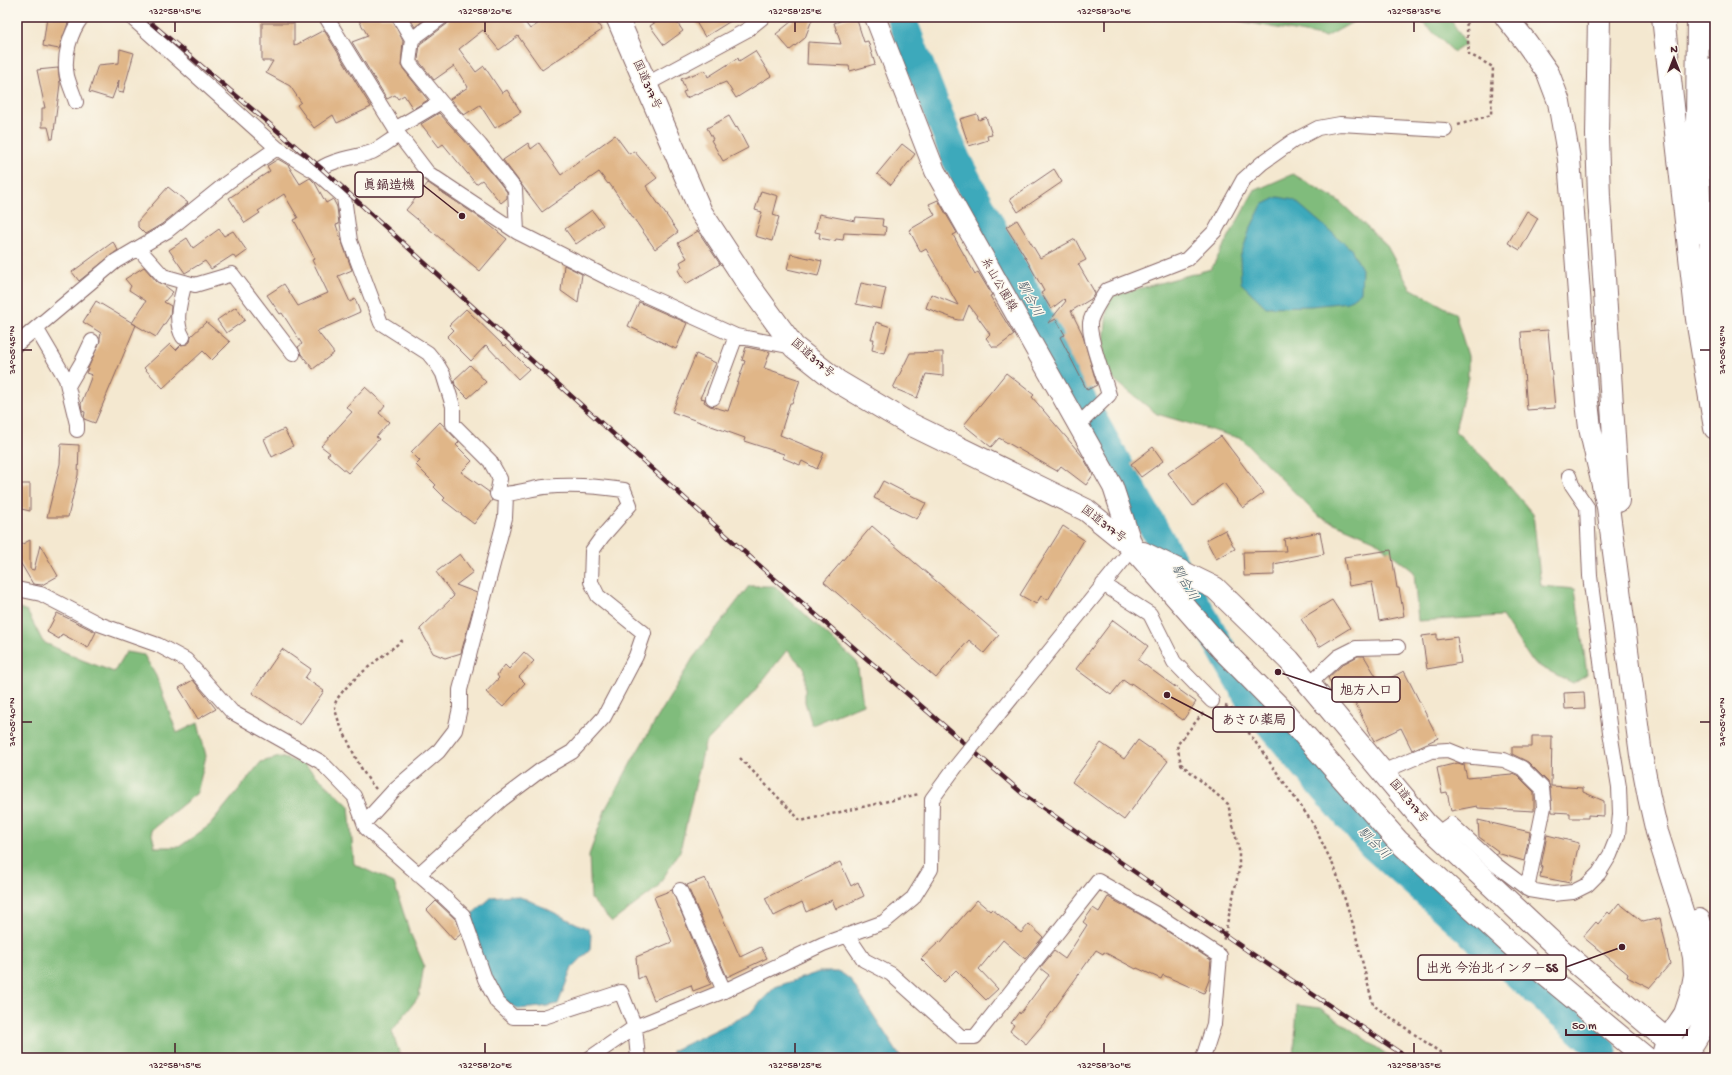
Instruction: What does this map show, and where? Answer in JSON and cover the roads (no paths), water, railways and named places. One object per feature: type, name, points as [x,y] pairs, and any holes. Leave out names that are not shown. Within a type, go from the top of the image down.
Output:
[{"type":"highway","name":"国道317号","points":[[617,17],[701,212],[748,284],[794,347],[837,381],[908,423],[1086,510],[1133,548],[1222,649],[1285,713],[1397,840],[1530,962],[1646,1058]]},
{"type":"highway","points":[[1506,17],[1548,73],[1559,102],[1565,129],[1569,159],[1590,428],[1608,508],[1641,755],[1657,832],[1688,930],[1694,958],[1695,975],[1676,1054]]},
{"type":"highway","points":[[1599,17],[1597,135],[1599,197],[1619,510],[1650,749],[1658,789],[1667,829],[1703,931],[1712,972],[1709,1010],[1702,1030],[1676,1054]]},
{"type":"highway","points":[[1663,17],[1697,319],[1715,428]]},
{"type":"highway","points":[[1698,17],[1697,125],[1699,221],[1706,320],[1715,411]]},
{"type":"highway","points":[[1715,69],[1710,192],[1715,388]]},
{"type":"highway","name":"国道317号","points":[[1133,548],[1215,588],[1289,660],[1426,824],[1555,945],[1676,1054]]},
{"type":"main road","name":"糸山公園線","points":[[875,17],[935,171],[995,280],[1113,487],[1133,548]]},
{"type":"street","points":[[76,102],[67,75],[68,47],[74,26],[82,17]]},
{"type":"street","points":[[131,17],[277,148],[316,172],[344,197],[350,240],[381,323],[428,353],[443,374],[453,406],[453,424],[490,461],[500,478],[497,494],[506,495],[542,487],[577,485],[624,490],[630,505],[602,537],[592,551],[592,582],[598,596],[644,633],[636,656],[604,717],[572,752],[541,770],[501,800],[418,875]]},
{"type":"street","points":[[326,17],[397,132],[428,173],[517,232],[612,280],[736,336],[794,347]]},
{"type":"street","points":[[399,17],[412,39],[409,63],[440,102],[480,145],[515,188],[517,232]]},
{"type":"street","points":[[412,39],[442,17]]},
{"type":"street","points":[[646,84],[747,30],[763,17]]},
{"type":"street","points":[[316,172],[321,168],[336,162],[373,151],[440,102]]},
{"type":"street","points":[[1078,425],[1109,395],[1094,347],[1090,322],[1099,301],[1108,290],[1187,259],[1215,231],[1243,180],[1262,163],[1299,138],[1318,128],[1340,124],[1445,130]]},
{"type":"street","points":[[18,346],[36,328],[116,261],[166,231],[228,182],[277,148]]},
{"type":"street","points":[[138,248],[163,276],[195,285],[232,274],[293,354]]},
{"type":"street","points":[[184,337],[181,333],[178,316],[185,282]]},
{"type":"street","points":[[36,328],[66,378],[77,430]]},
{"type":"street","points":[[713,398],[736,336]]},
{"type":"street","points":[[68,386],[92,341]]},
{"type":"street","points":[[1437,834],[1451,824],[1496,865],[1527,889],[1553,894],[1573,892],[1587,885],[1599,872],[1610,855],[1618,835],[1620,814],[1619,787],[1610,732],[1590,576],[1587,507],[1572,486],[1569,476]]},
{"type":"street","points":[[364,824],[396,788],[438,752],[455,730],[460,708],[460,690],[505,518],[506,495]]},
{"type":"street","points":[[590,1058],[635,1027],[724,991],[823,944],[884,922],[913,898],[931,869],[932,799],[938,789],[1133,548]]},
{"type":"street","points":[[1103,584],[1150,614],[1174,662],[1212,701]]},
{"type":"street","points":[[17,589],[41,594],[99,624],[158,645],[186,660],[232,712],[321,762],[354,796],[366,828],[463,915],[485,979],[497,1002],[514,1017],[544,1017],[621,992],[635,1027],[638,1058]]},
{"type":"street","points":[[1309,684],[1338,657],[1356,648],[1398,647]]},
{"type":"street","points":[[1382,772],[1431,751],[1448,750],[1463,756],[1504,760],[1522,768],[1542,788],[1544,807],[1527,889]]},
{"type":"street","points":[[847,935],[864,960],[891,974],[961,1037],[975,1037],[1098,881],[1154,913],[1220,956],[1214,1024],[1203,1058]]},
{"type":"street","points":[[680,890],[724,991]]},
{"type":"water","points":[[1278,197],[1294,200],[1351,249],[1362,269],[1361,292],[1348,302],[1311,306],[1266,307],[1241,283],[1240,257],[1250,229],[1262,205]]},
{"type":"water","points":[[511,895],[526,899],[588,929],[591,935],[590,950],[572,968],[558,1004],[519,1009],[506,1003],[489,982],[468,927],[472,914],[492,897]]},
{"type":"water","points":[[819,972],[840,972],[850,979],[901,1058],[672,1058],[672,1051],[749,1014],[775,987]]},
{"type":"waterway","name":"馴合川","points":[[901,17],[956,159],[1082,400],[1251,702],[1372,845],[1603,1051]]},
{"type":"railway","points":[[144,17],[321,168],[770,575],[1023,794],[1248,951],[1408,1058]]},
{"type":"place","name":"眞鍋造機","points":[[462,216]]},
{"type":"place","name":"旭方入口","points":[[1278,672]]},
{"type":"place","name":"あさひ薬局","points":[[1167,695]]},
{"type":"place","name":"出光 今治北インターSS","points":[[1622,947]]}]
